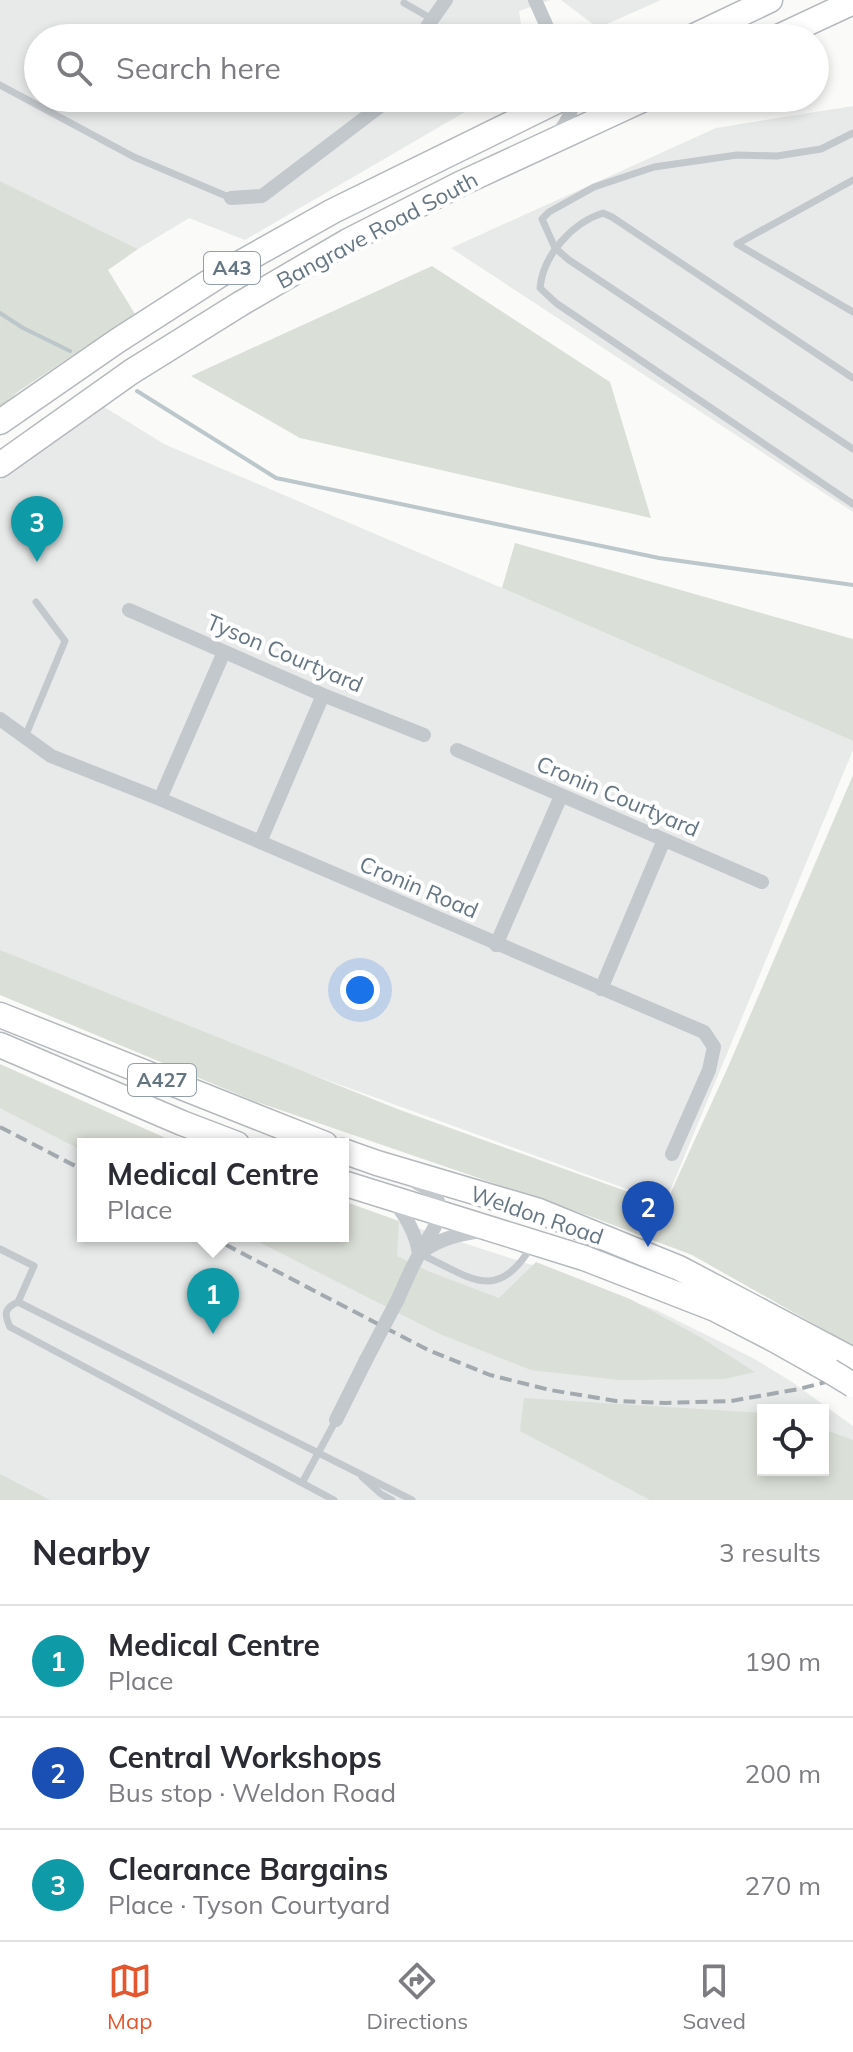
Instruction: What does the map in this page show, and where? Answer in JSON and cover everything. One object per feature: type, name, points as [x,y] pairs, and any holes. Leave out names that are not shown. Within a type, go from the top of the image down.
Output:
[{"type":"highway","points":[[719,24],[770,0]]},
{"type":"highway","points":[[806,24],[853,2]]},
{"type":"highway","name":"Bangrave Road South","points":[[0,422],[226,271],[333,211],[533,112]]},
{"type":"highway","name":"Bangrave Road South","points":[[0,465],[131,372],[348,241],[460,184],[616,112]]},
{"type":"highway","name":"A427","points":[[0,1015],[310,1138]]},
{"type":"highway","name":"A427","points":[[0,1045],[221,1138]]},
{"type":"highway","name":"Weldon Road","points":[[349,1153],[539,1211],[679,1268],[853,1360]]},
{"type":"highway","name":"Weldon Road","points":[[349,1185],[584,1258],[715,1309],[853,1385]]},
{"type":"street","points":[[429,24],[446,0]]},
{"type":"street","points":[[535,0],[546,24]]},
{"type":"street","points":[[231,198],[262,196],[373,112]]},
{"type":"street","points":[[544,145],[564,128],[572,112]]},
{"type":"street","name":"Tyson Courtyard","points":[[129,610],[323,695],[424,735]]},
{"type":"street","points":[[160,799],[224,652]]},
{"type":"street","points":[[260,842],[323,695]]},
{"type":"street","name":"Cronin Road","points":[[0,719],[51,756],[160,799],[704,1032],[714,1047],[709,1070],[672,1154]]},
{"type":"street","name":"Cronin Courtyard","points":[[457,750],[762,882]]},
{"type":"street","points":[[496,945],[561,796]]},
{"type":"street","points":[[601,989],[664,840]]},
{"type":"street","points":[[336,1420],[419,1254],[437,1226],[440,1214],[438,1200],[429,1189],[377,1163]]},
{"type":"street","points":[[393,1199],[406,1216],[417,1240],[419,1254]]},
{"type":"street","points":[[419,1254],[441,1240],[491,1230]]},
{"type":"lane","points":[[404,3],[432,19]]},
{"type":"lane","points":[[0,85],[24,98]]},
{"type":"lane","points":[[50,112],[134,157],[231,198]]},
{"type":"lane","points":[[853,133],[821,149],[777,156],[737,155],[654,167],[594,187],[542,219],[555,248],[569,260],[853,449]]},
{"type":"lane","points":[[853,180],[737,244],[853,312]]},
{"type":"lane","points":[[853,378],[603,213],[591,217],[555,248],[541,277],[540,288],[556,303],[853,504]]},
{"type":"lane","points":[[25,737],[65,641],[36,602]]},
{"type":"lane","points":[[419,1254],[488,1282],[509,1276],[534,1242]]},
{"type":"lane","points":[[0,1249],[34,1266],[18,1302],[6,1310],[10,1327],[334,1500]]},
{"type":"lane","points":[[18,1302],[412,1500]]},
{"type":"lane","points":[[0,1332],[10,1327]]},
{"type":"lane","points":[[302,1483],[336,1420]]},
{"type":"lane","points":[[357,1471],[392,1500]]},
{"type":"shaded area","points":[[0,0],[551,0],[519,11],[521,24],[24,24],[24,112],[465,112],[245,240],[189,218],[138,249],[0,181]]},
{"type":"shaded area","points":[[561,0],[661,0],[607,24],[593,24]]},
{"type":"shaded area","points":[[853,106],[853,512],[451,248],[716,128]]},
{"type":"shaded area","points":[[0,181],[138,249],[108,270],[135,314],[0,407]]},
{"type":"shaded area","points":[[432,266],[610,382],[651,518],[300,438],[191,376]]},
{"type":"shaded area","points":[[101,405],[164,444],[853,741],[853,750],[665,1203],[0,961],[0,480]]},
{"type":"shaded area","points":[[515,543],[853,639],[853,741],[502,588]]},
{"type":"shaded area","points":[[853,775],[853,1346],[692,1255],[592,1217],[254,1101],[0,995],[0,950],[400,1110],[665,1205],[728,1067]]},
{"type":"shaded area","points":[[0,1064],[166,1138],[77,1138],[77,1148],[0,1108]]},
{"type":"shaded area","points":[[0,1069],[77,1139],[77,1242],[349,1242],[349,1206],[535,1266],[656,1310],[753,1358],[792,1382],[822,1404],[757,1404],[757,1476],[829,1476],[829,1409],[853,1426],[853,1500],[0,1500]]},
{"type":"shaded area","points":[[349,1203],[399,1221],[397,1256],[430,1272],[499,1298],[536,1262],[630,1299],[700,1337],[755,1372],[724,1379],[620,1380],[531,1370],[440,1334],[259,1242],[349,1242]]},
{"type":"shaded area","points":[[524,1398],[757,1413],[757,1476],[829,1476],[829,1431],[853,1440],[853,1500],[650,1500],[520,1431]]},
{"type":"shaded area","points":[[0,1474],[50,1500],[0,1500]]},
{"type":"waterway","points":[[0,313],[70,351]]},
{"type":"waterway","points":[[137,391],[276,478],[659,558],[853,585]]},
{"type":"railway","points":[[0,1127],[77,1167]]},
{"type":"railway","points":[[221,1242],[428,1350],[490,1375],[550,1390],[616,1401],[731,1401],[799,1389],[853,1375]]},
{"type":"place","name":"Clearance Bargains","points":[[37,562]]},
{"type":"place","name":"Central Workshops","points":[[648,1247]]},
{"type":"place","name":"Medical Centre","points":[[213,1334]]}]
